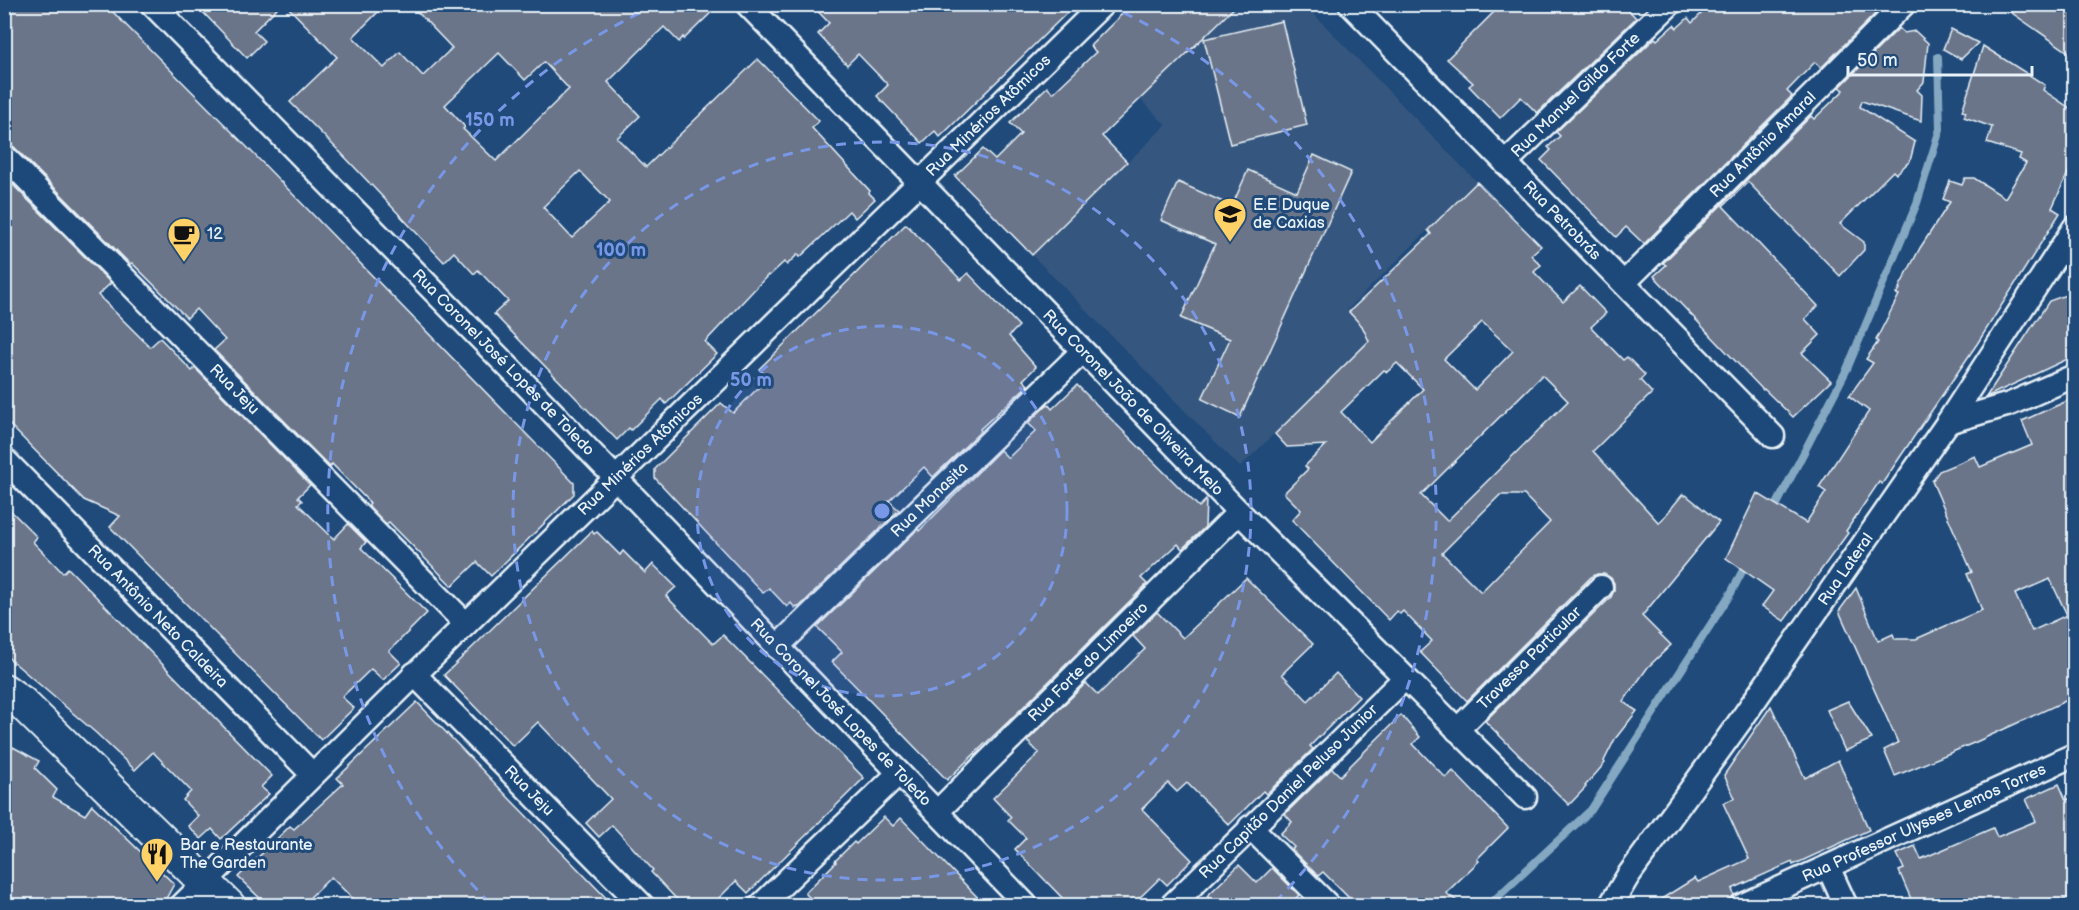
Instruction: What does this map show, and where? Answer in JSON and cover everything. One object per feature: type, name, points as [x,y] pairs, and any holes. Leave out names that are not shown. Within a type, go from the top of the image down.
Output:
[{"type":"main road","points":[[4,690],[21,702],[229,906]]},
{"type":"street","name":"Rua Coronel José Lopes de Toledo","points":[[152,4],[616,478],[1027,906]]},
{"type":"street","name":"Rua Coronel João de Oliveira Melo","points":[[747,4],[1082,352],[1525,797]]},
{"type":"street","name":"Rua Minérios Atômicos","points":[[181,906],[466,624],[1103,4]]},
{"type":"street","name":"Rua Petrobrás","points":[[1350,4],[1773,436]]},
{"type":"street","name":"Rua Manuel Gildo Forte","points":[[1505,163],[1670,4]]},
{"type":"street","name":"Rua Antônio Amaral","points":[[1624,283],[1904,4]]},
{"type":"street","name":"Rua Jeju","points":[[4,156],[466,624]]},
{"type":"street","name":"Rua Lateral","points":[[1610,906],[1628,876],[1741,720],[1948,422],[2074,228]]},
{"type":"street","name":"Rua Monasita","points":[[777,647],[1082,352]]},
{"type":"street","points":[[1948,422],[2010,404],[2074,376]]},
{"type":"street","name":"Rua Antônio Neto Caldeira","points":[[4,459],[313,775]]},
{"type":"street","name":"Rua Forte do Limoeiro","points":[[936,812],[1239,512]]},
{"type":"street","name":"Travessa Particular","points":[[1457,730],[1601,587]]},
{"type":"street","name":"Rua Jeju","points":[[414,675],[643,906]]},
{"type":"street","name":"Rua Capitão Daniel Peluso Junior","points":[[1171,906],[1405,678]]},
{"type":"street","name":"Rua Professor Ulysses Lemos Torres","points":[[1742,906],[2074,754]]},
{"type":"street","points":[[767,903],[899,773]]},
{"type":"street","points":[[1250,827],[1329,906]]},
{"type":"street","points":[[1828,867],[1846,906]]},
{"type":"shaded area","name":"E.E Duque de Caxias","points":[[1238,5],[1305,5],[1477,182],[1347,310],[1373,337],[1240,467],[1032,255],[1166,125],[1140,99]]},
{"type":"building","points":[[19,4],[105,4],[574,483],[574,494],[491,576],[477,562],[452,586],[389,522],[386,524],[368,505],[370,503],[332,464],[330,467],[214,350],[225,340],[196,309],[187,318],[14,147],[4,143],[4,18]]},
{"type":"building","points":[[195,4],[281,4],[254,31],[264,41],[247,58]]},
{"type":"building","points":[[285,4],[386,4],[353,37],[384,68],[400,52],[423,76],[452,48],[410,4],[720,4],[679,42],[664,27],[608,82],[640,116],[617,138],[646,167],[758,59],[819,121],[812,128],[875,199],[855,218],[849,211],[800,257],[798,254],[787,265],[784,262],[768,275],[705,342],[717,354],[666,404],[662,399],[631,430],[629,428],[617,440],[494,314],[508,301],[478,270],[474,274],[454,252],[444,262],[290,102],[337,57]],"holes":[[[499,53],[525,80],[544,62],[569,89],[496,161],[463,129],[465,127],[445,105]],[[580,171],[610,202],[572,238],[543,207]]]},
{"type":"building","points":[[811,4],[1076,4],[940,137],[935,131],[922,143],[877,96],[888,85],[858,54],[847,65],[818,34],[829,23]]},
{"type":"building","points":[[1132,4],[1238,4],[1102,136],[1127,162],[1032,255],[955,176],[983,149],[995,160],[1021,134],[1010,123],[1047,87],[1053,93],[1096,52],[1090,46]]},
{"type":"building","points":[[1502,4],[1623,4],[1636,18],[1537,113],[1521,97],[1500,118],[1469,86],[1473,83],[1447,59]]},
{"type":"building","points":[[1711,4],[1779,4],[1785,11],[1793,4],[1876,4],[1880,9],[1821,68],[1815,62],[1787,91],[1792,96],[1644,244],[1626,227],[1616,237],[1541,160],[1551,150],[1548,147],[1560,136],[1556,132],[1655,38],[1657,40],[1674,25],[1677,28],[1688,18],[1692,23]]},
{"type":"building","points":[[1999,4],[2074,4],[2074,56]]},
{"type":"building","points":[[1282,21],[1307,125],[1230,144],[1204,39]]},
{"type":"building","points":[[1899,28],[1904,33],[1915,31],[1928,43],[1924,82],[1917,90],[1922,95],[1921,121],[1862,101],[1860,107],[1915,142],[1910,161],[1896,174],[1893,171],[1840,224],[1864,242],[1864,250],[1840,276],[1748,182],[1723,206],[1818,306],[1805,319],[1820,335],[1802,353],[1831,381],[1793,417],[1763,390],[1654,276],[1666,265],[1663,263],[1811,116],[1814,119],[1844,90],[1840,87]]},
{"type":"building","points":[[1951,29],[1978,43],[1961,59],[1943,49]]},
{"type":"building","points":[[1983,46],[2045,85],[2043,90],[2074,111],[2074,160],[2052,208],[2060,213],[1977,344],[1882,484],[1879,482],[1846,531],[1848,533],[1784,621],[1762,606],[1773,591],[1726,558],[1757,493],[1806,523],[1826,492],[1819,487],[1869,411],[1849,396],[1873,363],[1866,359],[1878,342],[1876,340],[1899,295],[1896,294],[1920,248],[1950,202],[1943,199],[1950,181],[1962,185],[1965,178],[1974,178],[2005,198],[2026,163],[2019,159],[2021,154],[1987,143],[1992,127],[1964,117],[1966,112],[1962,111]]},
{"type":"building","points":[[1314,155],[1351,172],[1240,417],[1202,399],[1230,339],[1181,318],[1215,244],[1161,220],[1178,182],[1232,206],[1248,170],[1297,192]]},
{"type":"building","points":[[4,176],[111,283],[98,295],[150,347],[160,338],[192,371],[195,368],[310,485],[298,497],[302,501],[298,504],[334,539],[348,524],[366,542],[361,548],[427,613],[389,651],[401,663],[383,680],[371,669],[342,697],[354,708],[321,740],[110,527],[120,516],[84,500],[4,419]]},
{"type":"building","points":[[1477,182],[1541,246],[1531,255],[1541,265],[1534,272],[1563,302],[1580,286],[1606,313],[1591,327],[1623,360],[1627,357],[1645,375],[1640,380],[1652,393],[1593,451],[1659,523],[1683,494],[1719,522],[1642,616],[1671,645],[1648,667],[1623,702],[1637,711],[1615,739],[1605,763],[1569,805],[1485,721],[1611,597],[1614,583],[1611,578],[1604,574],[1591,577],[1467,701],[1420,652],[1432,641],[1403,611],[1400,614],[1397,611],[1389,620],[1292,520],[1301,510],[1284,493],[1308,469],[1305,466],[1326,445],[1287,447],[1275,434],[1369,341],[1362,326],[1349,312],[1431,234],[1428,230]],"holes":[[[1482,322],[1513,351],[1475,390],[1444,359]],[[1397,363],[1423,389],[1370,442],[1341,412],[1384,370],[1387,372]],[[1542,375],[1568,401],[1447,521],[1421,495]],[[1500,495],[1524,495],[1550,522],[1481,592],[1442,553]]]},
{"type":"building","points":[[906,224],[961,280],[968,273],[1019,326],[1009,336],[1036,367],[1023,380],[1028,385],[933,477],[924,467],[889,501],[899,510],[799,607],[795,608],[791,603],[787,607],[769,588],[763,593],[655,478],[655,469],[721,403],[733,413],[768,378],[759,369]]},
{"type":"building","points":[[2074,292],[2074,356],[1986,397],[2049,301]]},
{"type":"building","points":[[1077,385],[1199,507],[1206,500],[1205,527],[1182,549],[1178,544],[1141,578],[1147,584],[947,780],[832,662],[842,652],[817,627],[918,529],[919,531],[1000,450],[1008,458],[1036,431],[1028,423],[1048,404],[1052,409]]},
{"type":"building","points":[[2074,398],[2074,697],[1895,776],[1884,750],[1898,743],[1839,611],[1856,588],[1878,641],[1893,634],[1895,639],[1916,639],[1982,610],[1967,574],[1972,572],[1932,481],[1939,471],[1975,456],[1980,467],[2032,445],[2022,421]],"holes":[[[2050,579],[2067,615],[2032,631],[2015,594]]]},
{"type":"building","points":[[4,504],[37,537],[33,542],[63,573],[68,568],[272,776],[261,787],[269,794],[221,839],[212,829],[201,839],[188,826],[198,816],[183,800],[191,791],[153,752],[135,770],[96,733],[4,654]]},
{"type":"building","points":[[592,531],[594,534],[597,532],[620,555],[623,551],[645,573],[653,564],[676,587],[666,596],[713,644],[723,635],[864,778],[748,893],[736,881],[711,906],[683,906],[612,825],[599,837],[586,823],[611,799],[538,722],[513,746],[444,675]]},
{"type":"building","points":[[1246,578],[1313,644],[1282,674],[1308,701],[1336,673],[1359,697],[1310,746],[1313,749],[1266,794],[1263,791],[1229,825],[1187,783],[1177,792],[1168,783],[1142,809],[1192,860],[1167,885],[1160,878],[1131,906],[1070,906],[1015,849],[1026,838],[1008,820],[1011,817],[993,798],[1039,753],[1027,741],[1086,683],[1098,695],[1145,649],[1133,636],[1157,612],[1183,638]]},
{"type":"building","points":[[1848,701],[1872,739],[1845,751],[1827,710]]},
{"type":"building","points":[[417,702],[614,906],[360,906],[331,877],[301,906],[268,906],[238,877],[290,826],[294,829],[343,784],[337,778]]},
{"type":"building","points":[[1771,706],[1805,778],[1838,760],[1869,830],[1793,865],[1792,862],[1732,889],[1734,895],[1728,906],[1650,906],[1695,878],[1698,882],[1749,859],[1723,803],[1735,798],[1724,775]]},
{"type":"building","points":[[1401,715],[1420,737],[1413,744],[1446,778],[1453,771],[1508,828],[1446,893],[1464,906],[1357,906],[1323,872],[1318,876],[1292,850],[1294,847],[1280,834],[1292,822],[1285,814],[1332,768],[1340,776]]},
{"type":"building","points":[[13,747],[39,761],[35,768],[57,790],[53,797],[85,815],[92,805],[174,884],[162,906],[4,906],[4,762]]},
{"type":"building","points":[[2059,784],[2066,800],[2074,797],[2074,895],[2050,906],[1914,906],[1899,871],[1904,869],[1897,854],[1915,846],[1921,859],[1993,828],[1997,837],[2036,821],[2026,799]]},
{"type":"building","points":[[884,817],[893,826],[901,818],[986,906],[818,906],[805,893],[854,842],[856,844]]},
{"type":"building","points":[[1239,865],[1257,883],[1272,868],[1299,895],[1289,906],[1217,906],[1207,896]]},
{"type":"waterway","points":[[1773,512],[1847,369],[1917,203],[1940,129],[1938,57]]},
{"type":"waterway","points":[[1488,906],[1591,810],[1731,593],[1747,562]]},
{"type":"place","name":"E.E Duque de Caxias","points":[[1230,243]]},
{"type":"place","name":"12","points":[[184,263]]},
{"type":"place","name":"Bar e Restaurante The Garden","points":[[157,883]]}]
